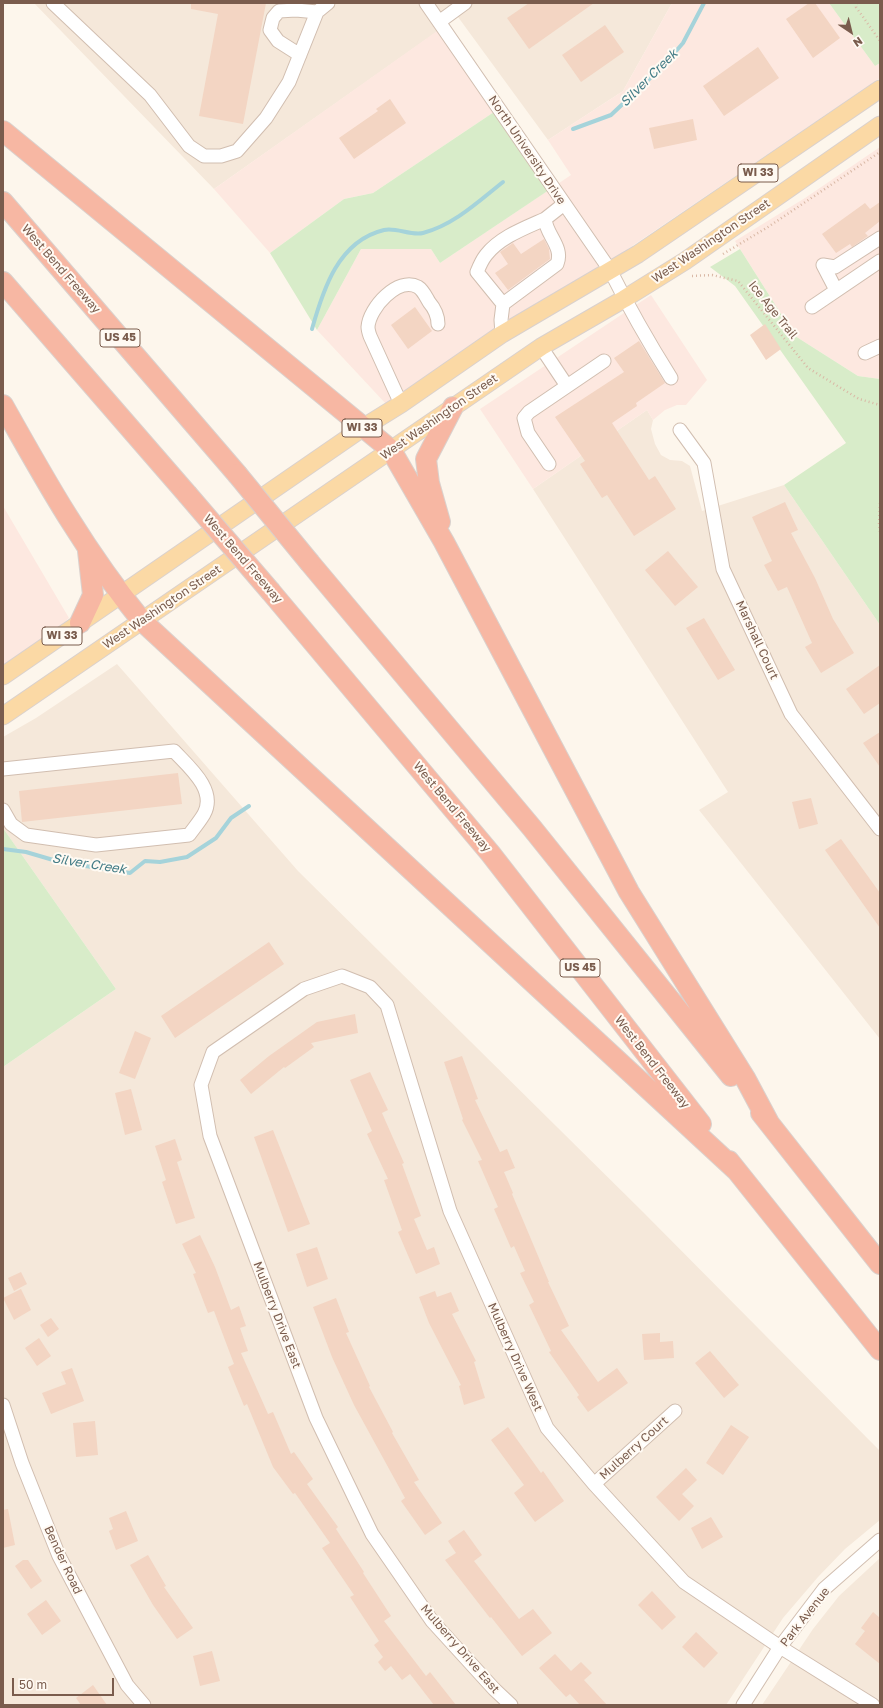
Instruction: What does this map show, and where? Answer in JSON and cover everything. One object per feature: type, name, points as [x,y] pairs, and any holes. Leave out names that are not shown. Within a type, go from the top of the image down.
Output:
[{"type":"highway","points":[[3,131],[391,450],[444,542],[629,892],[745,1078],[769,1123]]},
{"type":"highway","name":"West Bend Freeway","points":[[3,202],[237,474],[527,822],[769,1123],[880,1264]]},
{"type":"highway","name":"West Bend Freeway","points":[[3,282],[272,592],[490,853],[737,1171],[880,1350]]},
{"type":"highway","points":[[3,405],[60,506],[87,550],[121,596],[142,621],[737,1171]]},
{"type":"highway","points":[[444,542],[429,483],[426,459],[453,407]]},
{"type":"highway","points":[[80,623],[93,595],[87,550]]},
{"type":"main road","name":"WI 33","points":[[3,676],[364,427],[502,334],[638,254],[879,91]]},
{"type":"main road","name":"West Washington Street","points":[[3,716],[541,347],[624,299],[685,261],[880,125]]},
{"type":"street","points":[[53,3],[150,95],[189,146],[204,156],[221,156],[237,151],[266,118],[288,82],[317,12],[328,3]]},
{"type":"street","name":"North University Drive","points":[[426,3],[610,270],[646,339],[671,378]]},
{"type":"street","points":[[439,22],[465,3]]},
{"type":"street","points":[[300,55],[278,41],[270,30],[273,18],[279,11],[296,10],[317,12]]},
{"type":"street","points":[[503,304],[476,272],[486,255],[502,241],[517,231],[545,219],[564,204]]},
{"type":"street","points":[[502,334],[501,320],[503,304],[557,264],[560,257],[559,252],[545,227],[545,219]]},
{"type":"street","points":[[836,290],[823,265],[835,267],[880,238]]},
{"type":"street","points":[[812,307],[880,260]]},
{"type":"street","points":[[400,404],[370,336],[368,326],[372,314],[380,302],[390,292],[401,286],[410,285],[418,288],[424,294],[436,311],[438,324]]},
{"type":"street","points":[[865,352],[880,346]]},
{"type":"street","points":[[541,347],[567,386]]},
{"type":"street","points":[[549,464],[528,433],[524,418],[529,412],[604,361]]},
{"type":"street","name":"Marshall Court","points":[[680,430],[704,463],[723,568],[791,714],[880,829]]},
{"type":"street","points":[[3,769],[174,751],[199,778],[208,798],[204,813],[189,835],[96,845],[26,835],[11,824],[3,810]]},
{"type":"street","name":"Mulberry Drive East","points":[[370,987],[342,976],[304,989],[213,1052],[201,1085],[210,1136],[316,1418],[372,1534],[432,1621],[494,1689],[511,1705]]},
{"type":"street","name":"Mulberry Drive West","points":[[370,987],[387,1005],[450,1211],[547,1428],[594,1484],[684,1582],[780,1647],[873,1705]]},
{"type":"street","name":"Bender Road","points":[[3,1404],[22,1463],[59,1556],[127,1685],[144,1705]]},
{"type":"street","name":"Mulberry Court","points":[[594,1484],[675,1411]]},
{"type":"street","name":"Park Avenue","points":[[743,1705],[780,1647],[824,1589],[880,1540]]},
{"type":"path","points":[[856,3],[856,7],[880,41]]},
{"type":"path","points":[[717,258],[768,227],[880,152]]},
{"type":"path","name":"Ice Age Trail","points":[[698,272],[692,276],[712,275],[738,281],[808,368],[859,399],[880,405]]},
{"type":"path","points":[[880,503],[880,532]]},
{"type":"shaded area","points":[[34,3],[672,3],[623,91],[548,140],[458,17],[214,189]]},
{"type":"shaded area","points":[[672,3],[829,3],[875,66],[880,63],[880,78],[582,280],[470,347],[386,404],[317,330],[361,249],[431,249],[440,263],[571,175],[548,140],[623,91]]},
{"type":"shaded area","points":[[437,31],[494,112],[373,193],[344,199],[270,253],[214,189]]},
{"type":"shaded area","points":[[880,147],[880,379],[858,376],[795,336],[735,241],[805,198]]},
{"type":"shaded area","points":[[651,295],[707,380],[686,405],[677,405],[665,410],[653,420],[647,410],[533,489],[480,409]]},
{"type":"shaded area","points":[[647,410],[653,420],[651,429],[655,444],[661,455],[670,460],[682,461],[690,466],[702,511],[784,485],[880,625],[880,1039],[699,810],[728,792],[533,489]]},
{"type":"shaded area","points":[[3,506],[69,618],[35,648],[3,669]]},
{"type":"shaded area","points":[[117,664],[298,871],[643,1212],[880,1451],[880,1520],[845,1549],[818,1577],[783,1618],[726,1705],[3,1705],[3,1067],[116,989],[3,828],[3,737],[36,718]]},
{"type":"shaded area","points":[[880,1558],[880,1705],[762,1705],[813,1629],[839,1596]]},
{"type":"green space","points":[[829,3],[880,3],[880,63],[875,66]]},
{"type":"green space","points":[[494,112],[549,190],[440,263],[431,249],[361,249],[317,330],[270,253],[344,199],[373,193]]},
{"type":"green space","points":[[740,249],[795,336],[858,376],[880,379],[880,625],[784,485],[846,443],[735,286],[710,267]]},
{"type":"green space","points":[[3,828],[116,989],[3,1067]]},
{"type":"building","points":[[191,3],[266,3],[243,124],[199,116],[218,14],[191,9]]},
{"type":"building","points":[[529,3],[594,3],[529,49],[507,18]]},
{"type":"building","points":[[809,3],[815,3],[840,38],[813,58],[786,19]]},
{"type":"building","points":[[605,25],[624,52],[581,82],[562,55]]},
{"type":"building","points":[[758,47],[779,78],[724,116],[703,86]]},
{"type":"building","points":[[390,99],[406,123],[354,159],[339,138],[378,111],[376,109]]},
{"type":"building","points":[[693,119],[697,140],[654,149],[649,128]]},
{"type":"building","points":[[880,202],[880,221],[865,233],[868,236],[852,247],[850,244],[836,253],[822,234],[865,203],[870,209]]},
{"type":"building","points":[[544,239],[549,249],[550,259],[508,290],[495,273],[508,264],[500,252],[513,243],[521,254]]},
{"type":"building","points":[[415,307],[432,331],[408,349],[391,325]]},
{"type":"building","points":[[765,324],[781,349],[766,360],[750,335]]},
{"type":"building","points":[[639,341],[665,383],[636,403],[637,406],[612,423],[649,480],[655,476],[676,509],[634,536],[607,495],[602,498],[580,464],[585,461],[555,417],[624,372],[614,358]]},
{"type":"building","points":[[785,502],[798,530],[791,533],[815,578],[833,619],[854,653],[821,673],[805,647],[812,643],[787,587],[778,591],[764,565],[772,561],[752,517]]},
{"type":"building","points":[[668,551],[698,587],[675,606],[645,570]]},
{"type":"building","points":[[704,618],[735,670],[718,680],[686,628]]},
{"type":"building","points":[[880,665],[880,703],[864,714],[846,689]]},
{"type":"building","points":[[880,732],[880,767],[863,743]]},
{"type":"building","points":[[178,773],[182,804],[22,822],[19,791]]},
{"type":"building","points":[[811,798],[818,824],[799,829],[792,802]]},
{"type":"building","points":[[841,839],[880,893],[880,928],[825,850]]},
{"type":"building","points":[[269,942],[284,964],[175,1038],[161,1016]]},
{"type":"building","points":[[355,1014],[358,1033],[311,1043],[314,1047],[285,1068],[284,1067],[251,1094],[240,1080],[269,1056],[317,1022]]},
{"type":"building","points":[[135,1031],[151,1038],[135,1079],[119,1073]]},
{"type":"building","points":[[462,1056],[478,1099],[475,1100],[500,1152],[507,1149],[515,1168],[504,1172],[548,1282],[569,1326],[561,1330],[598,1382],[617,1368],[628,1383],[588,1412],[577,1397],[579,1395],[549,1352],[551,1351],[529,1305],[534,1302],[520,1273],[525,1271],[514,1246],[511,1248],[494,1209],[498,1207],[478,1161],[482,1160],[462,1120],[463,1119],[444,1062]]},
{"type":"building","points":[[370,1072],[388,1110],[382,1113],[404,1163],[402,1164],[421,1216],[414,1219],[427,1250],[434,1247],[440,1264],[416,1274],[398,1232],[402,1230],[384,1180],[388,1179],[367,1134],[372,1131],[350,1080]]},
{"type":"building","points":[[131,1089],[142,1130],[125,1135],[115,1093]]},
{"type":"building","points":[[273,1130],[310,1224],[288,1232],[254,1137]]},
{"type":"building","points":[[175,1139],[182,1160],[177,1162],[195,1218],[176,1224],[162,1182],[166,1180],[155,1146]]},
{"type":"building","points":[[200,1235],[215,1267],[231,1310],[239,1306],[246,1326],[240,1328],[248,1351],[241,1353],[268,1414],[273,1412],[291,1454],[294,1452],[313,1479],[307,1484],[338,1527],[336,1529],[391,1616],[384,1621],[426,1676],[430,1672],[456,1705],[434,1705],[410,1674],[402,1680],[391,1666],[385,1671],[378,1662],[383,1657],[374,1645],[379,1641],[350,1597],[354,1595],[322,1548],[330,1543],[295,1493],[293,1494],[273,1467],[247,1404],[244,1406],[228,1367],[234,1364],[214,1311],[208,1313],[193,1274],[196,1273],[182,1244]]},
{"type":"building","points":[[317,1247],[328,1279],[307,1287],[296,1254]]},
{"type":"building","points":[[21,1272],[27,1284],[14,1291],[8,1278]]},
{"type":"building","points":[[21,1289],[31,1310],[14,1320],[3,1298]]},
{"type":"building","points":[[435,1291],[437,1297],[451,1292],[459,1311],[452,1314],[476,1361],[474,1362],[485,1398],[464,1405],[459,1386],[461,1385],[429,1323],[419,1297]]},
{"type":"building","points":[[336,1298],[349,1332],[346,1333],[370,1386],[369,1387],[393,1432],[392,1433],[419,1480],[414,1482],[442,1523],[425,1535],[401,1501],[405,1498],[354,1405],[332,1357],[313,1307]]},
{"type":"building","points":[[51,1318],[59,1329],[48,1337],[40,1325]]},
{"type":"building","points":[[660,1333],[660,1342],[673,1341],[674,1358],[644,1360],[642,1334]]},
{"type":"building","points":[[39,1338],[51,1356],[37,1366],[25,1348]]},
{"type":"building","points":[[710,1351],[739,1385],[724,1398],[695,1363]]},
{"type":"building","points":[[72,1368],[84,1401],[51,1414],[42,1393],[66,1384],[61,1372]]},
{"type":"building","points":[[95,1421],[98,1455],[76,1457],[73,1423]]},
{"type":"building","points":[[731,1425],[749,1437],[723,1475],[706,1463]]},
{"type":"building","points":[[508,1427],[541,1473],[543,1471],[564,1501],[535,1522],[514,1493],[524,1485],[491,1440]]},
{"type":"building","points":[[686,1468],[697,1480],[682,1494],[694,1506],[679,1521],[656,1497]]},
{"type":"building","points":[[8,1509],[15,1545],[3,1548],[3,1510]]},
{"type":"building","points":[[126,1511],[138,1541],[116,1550],[109,1531],[113,1529],[109,1518]]},
{"type":"building","points":[[711,1517],[723,1537],[702,1549],[691,1528]]},
{"type":"building","points":[[464,1530],[482,1555],[474,1561],[519,1619],[533,1609],[552,1633],[522,1656],[445,1560],[456,1553],[448,1541]]},
{"type":"building","points":[[148,1555],[166,1586],[164,1587],[193,1628],[177,1639],[153,1605],[130,1565]]},
{"type":"building","points":[[23,1560],[28,1560],[42,1581],[31,1589],[15,1566]]},
{"type":"building","points":[[652,1591],[676,1617],[662,1630],[638,1605]]},
{"type":"building","points":[[46,1600],[61,1621],[42,1635],[27,1614]]},
{"type":"building","points":[[873,1612],[880,1618],[880,1664],[855,1644],[865,1631],[861,1628]]},
{"type":"building","points":[[696,1632],[718,1653],[704,1668],[682,1647]]},
{"type":"building","points":[[212,1651],[220,1681],[200,1686],[193,1656]]},
{"type":"building","points":[[555,1654],[571,1671],[581,1662],[592,1673],[584,1680],[607,1705],[580,1705],[570,1694],[566,1697],[539,1668]]},
{"type":"building","points":[[93,1685],[107,1705],[81,1705],[76,1698]]},
{"type":"waterway","name":"Silver Creek","points":[[573,129],[611,115],[664,65],[683,43],[704,3]]},
{"type":"waterway","name":"Silver Creek","points":[[312,329],[327,283],[344,256],[355,245],[368,236],[384,230],[389,229],[418,234],[434,229],[466,212],[503,182]]},
{"type":"waterway","name":"Silver Creek","points":[[3,849],[26,852],[60,862],[130,873],[145,861],[160,862],[187,857],[216,838],[231,818],[249,806]]}]
